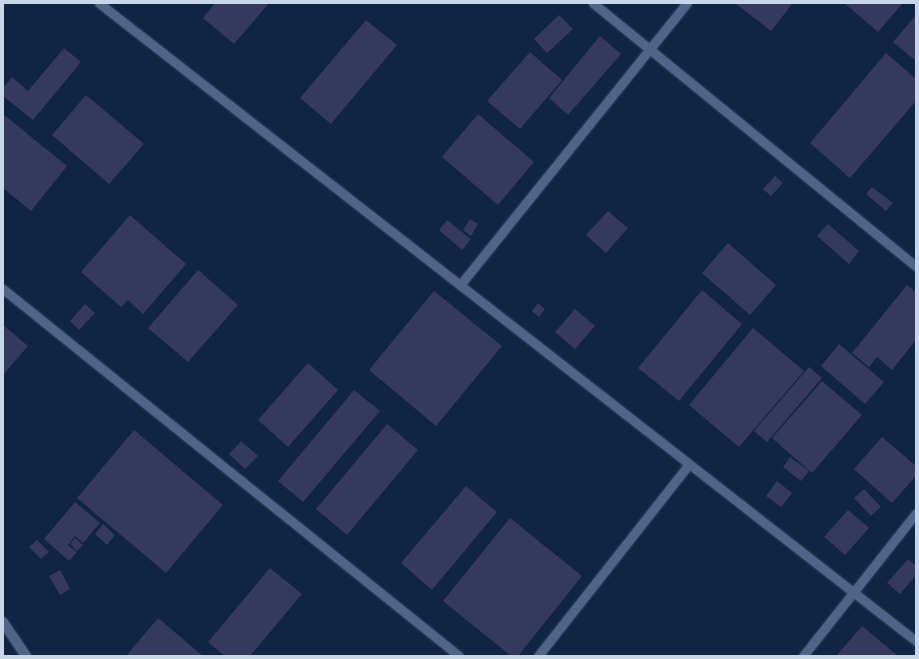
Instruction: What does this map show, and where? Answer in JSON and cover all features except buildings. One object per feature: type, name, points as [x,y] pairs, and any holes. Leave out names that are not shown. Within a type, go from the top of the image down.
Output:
[{"type":"street","points":[[3,622],[26,656]]},
{"type":"lane","points":[[99,3],[916,642]]},
{"type":"lane","points":[[593,3],[916,266]]},
{"type":"lane","points":[[460,285],[687,3]]},
{"type":"lane","points":[[3,289],[459,656]]},
{"type":"lane","points":[[538,656],[689,464]]},
{"type":"lane","points":[[803,656],[916,513]]}]
